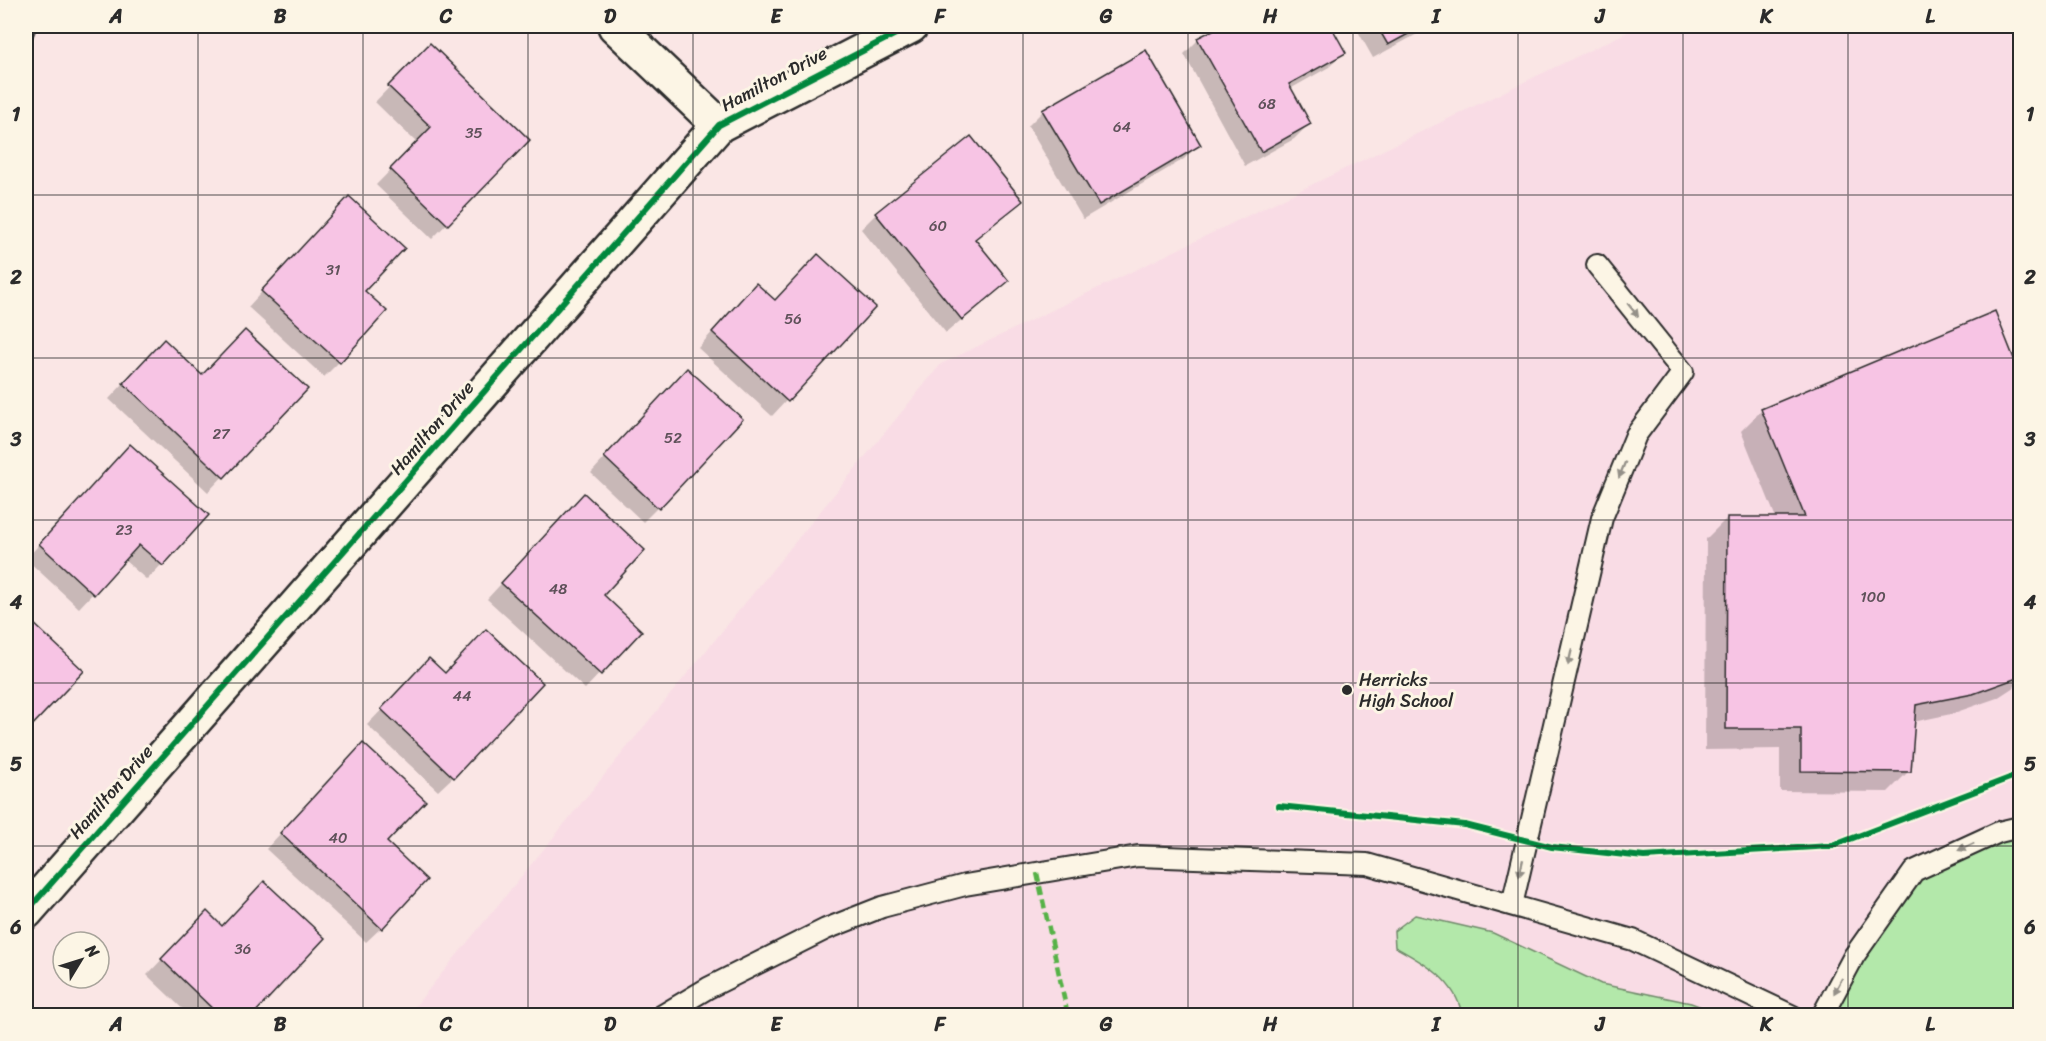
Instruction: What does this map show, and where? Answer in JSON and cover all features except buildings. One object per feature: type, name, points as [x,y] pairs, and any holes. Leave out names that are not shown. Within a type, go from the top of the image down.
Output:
[{"type":"street","points":[[615,26],[719,125]]},
{"type":"street","name":"Hamilton Drive","points":[[26,912],[719,125],[911,26]]},
{"type":"lane","points":[[1512,905],[1602,518],[1636,435],[1683,372],[1597,265]]},
{"type":"lane","points":[[1822,1016],[1854,956],[1914,871],[1999,832],[2020,827]]},
{"type":"lane","points":[[661,1016],[708,988],[826,929],[882,907],[965,885],[1138,856],[1367,864],[1633,940],[1793,1016]]},
{"type":"shaded area","name":"Herricks High School","points":[[1640,26],[2020,26],[2020,1015],[407,1016],[941,364]]},
{"type":"green space","points":[[2020,827],[2020,1015],[1822,1016],[1914,871]]},
{"type":"green space","points":[[1415,915],[1493,933],[1601,984],[1691,1003],[1723,1015],[1462,1015],[1459,1003],[1446,982],[1417,959],[1395,947],[1394,931]]},
{"type":"marked path","points":[[1037,873],[1068,1016]]},
{"type":"cycle path","points":[[26,912],[719,125],[911,26]]},
{"type":"cycle path","points":[[1279,806],[1465,825],[1552,847],[1644,857],[1832,846],[2020,774]]},
{"type":"place","name":"Herricks High School","points":[[1347,690]]}]
